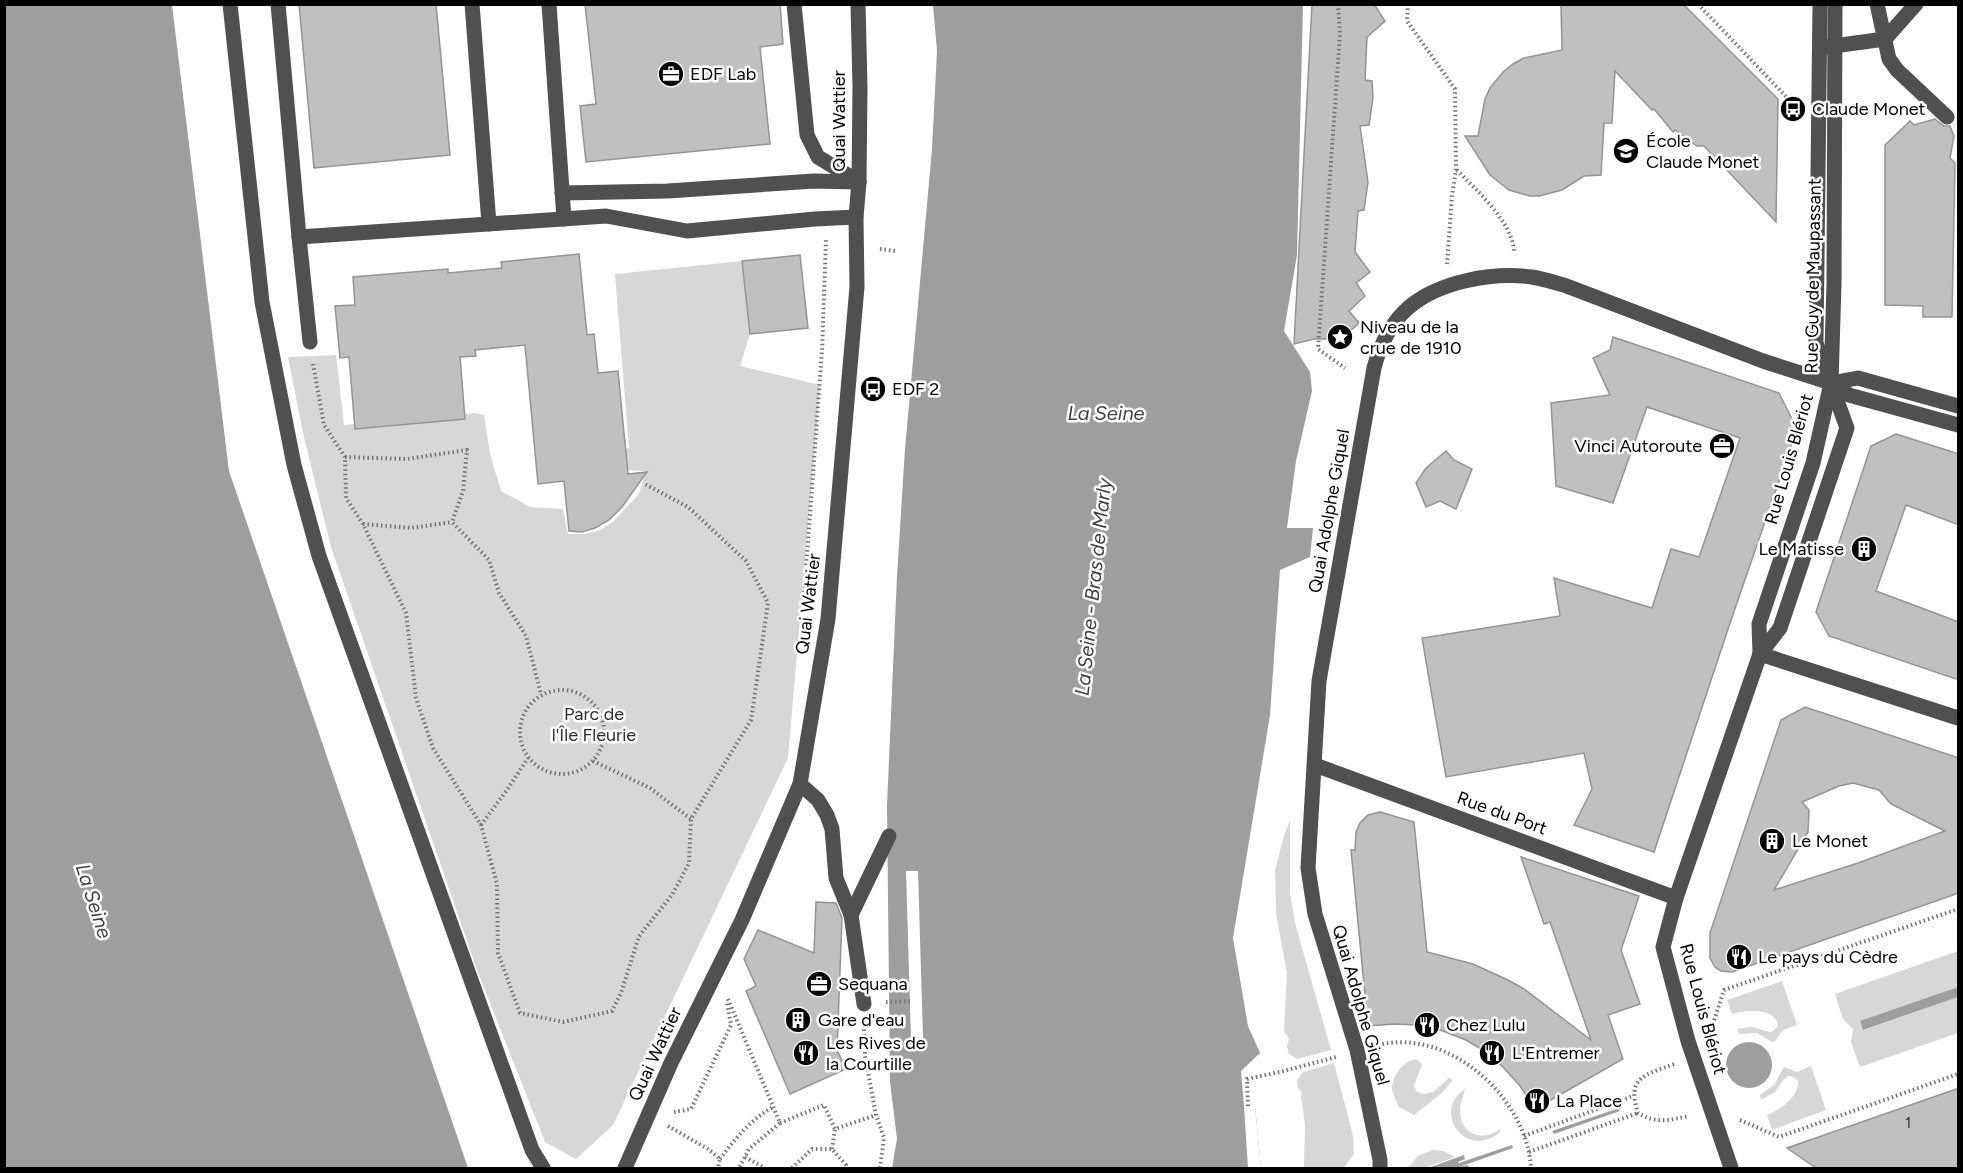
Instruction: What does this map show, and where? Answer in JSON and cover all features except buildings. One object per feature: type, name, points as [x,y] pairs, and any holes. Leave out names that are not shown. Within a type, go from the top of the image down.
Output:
[{"type":"street","points":[[230,4],[262,302],[294,465],[319,556],[532,1150],[543,1168]]},
{"type":"street","points":[[278,4],[310,342]]},
{"type":"street","points":[[472,4],[489,224]]},
{"type":"street","points":[[549,4],[564,219]]},
{"type":"street","points":[[794,4],[807,135],[818,157],[859,182]]},
{"type":"street","name":"Quai Wattier","points":[[625,1168],[671,1063],[742,920],[800,784],[828,619],[857,287],[855,217],[859,182],[858,4]]},
{"type":"street","name":"Rue Guy de Maupassant","points":[[1820,4],[1827,47],[1834,294],[1831,383]]},
{"type":"street","name":"Rue Guy de Maupassant","points":[[1831,383],[1816,343],[1819,130],[1827,47],[1835,4]]},
{"type":"street","points":[[1877,4],[1889,59],[1897,70],[1947,117]]},
{"type":"street","points":[[1827,47],[1885,39],[1916,4]]},
{"type":"street","points":[[562,193],[668,191],[814,181],[859,182]]},
{"type":"street","points":[[299,237],[606,216],[687,231],[855,217]]},
{"type":"street","name":"Quai Adolphe Giquel","points":[[1380,1168],[1357,1050],[1315,914],[1308,868],[1318,681],[1379,349],[1398,320],[1409,307],[1428,295],[1474,279],[1490,276],[1534,277],[1564,285],[1763,361],[1831,383],[1849,395],[1959,425]]},
{"type":"street","points":[[1831,383],[1858,378],[1959,406]]},
{"type":"street","name":"Rue Louis Blériot","points":[[1760,654],[1759,624],[1813,463],[1831,383]]},
{"type":"street","name":"Rue Louis Blériot","points":[[1731,1168],[1693,1056],[1663,947],[1676,898],[1760,654],[1780,628],[1847,428],[1831,383]]},
{"type":"street","points":[[1760,654],[1959,718]]},
{"type":"street","name":"Rue du Port","points":[[1315,765],[1676,898]]},
{"type":"street","points":[[800,784],[818,800],[832,828],[836,879],[851,915],[864,1004]]},
{"type":"street","points":[[851,915],[889,836]]},
{"type":"path","points":[[1338,4],[1340,34],[1318,349],[1345,369]]},
{"type":"path","points":[[1408,4],[1407,21],[1455,89],[1456,169],[1447,265]]},
{"type":"path","points":[[1698,4],[1819,130]]},
{"type":"path","points":[[1456,169],[1503,223],[1514,246],[1515,276]]},
{"type":"path","points":[[802,611],[822,351],[827,218]]},
{"type":"path","points":[[316,380],[324,425],[345,457],[346,498],[363,524],[406,613],[416,698],[433,748],[481,825],[496,884],[498,953],[520,1012],[563,1022],[612,1011],[621,993],[639,936],[672,895],[689,863],[691,819],[751,720],[768,603],[747,561],[688,507],[643,483]]},
{"type":"path","points":[[345,457],[407,459],[468,450],[463,491],[452,522]]},
{"type":"path","points":[[363,524],[411,528],[452,522]]},
{"type":"path","points":[[452,522],[489,560],[500,593],[526,636],[541,694]]},
{"type":"path","points":[[567,689],[591,700],[599,711],[604,730],[600,750],[593,761],[581,770],[567,774],[552,773],[539,768],[528,758],[521,745],[519,730],[522,716],[529,704],[541,694],[567,689]]},
{"type":"path","points":[[481,825],[528,758]]},
{"type":"path","points":[[593,761],[651,788],[691,819]]},
{"type":"path","points":[[1959,909],[1724,990],[1710,1035],[1693,1056],[1650,1073],[1636,1084],[1633,1096],[1638,1113],[1649,1120],[1668,1121],[1711,1110],[1739,1119],[1779,1137],[1959,1074]]},
{"type":"path","points":[[720,1159],[708,1149],[664,1124],[673,1112],[691,1109],[731,1025],[726,996],[780,1123]]},
{"type":"path","points":[[882,1002],[913,1001]]},
{"type":"path","points":[[864,1004],[865,1056],[876,1115],[884,1138],[880,1168]]},
{"type":"path","points":[[1248,1106],[1247,1079],[1390,1042],[1423,1045],[1453,1057],[1480,1072],[1497,1090],[1516,1115],[1529,1152],[1531,1168]]},
{"type":"path","points":[[1524,1137],[1633,1096]]},
{"type":"path","points":[[739,1168],[749,1149],[780,1123],[824,1105],[835,1129],[832,1149]]},
{"type":"path","points":[[718,1168],[720,1159],[739,1134],[760,1114],[772,1107]]},
{"type":"path","points":[[1529,1152],[1638,1113]]},
{"type":"path","points":[[835,1129],[876,1115]]},
{"type":"path","points":[[792,1168],[812,1149],[832,1149],[846,1165],[845,1168]]},
{"type":"path","points":[[745,1157],[765,1168]]},
{"type":"green space","name":"Parc de l'Île Fleurie","points":[[742,261],[750,334],[740,366],[820,385],[788,758],[613,1125],[576,1159],[545,1142],[477,970],[331,547],[303,433],[288,357],[336,355],[344,425],[475,413],[484,415],[490,454],[501,491],[530,507],[563,509],[568,534],[584,534],[598,531],[613,522],[639,494],[646,471],[623,470],[621,450],[629,448],[615,274]]},
{"type":"green space","points":[[1290,820],[1290,893],[1295,923],[1331,1050],[1297,1059],[1289,1054],[1287,1046],[1289,1039],[1284,1031],[1287,974],[1276,913],[1275,871]]},
{"type":"green space","points":[[1958,951],[1958,987],[1860,1022],[1864,1030],[1958,997],[1958,1033],[1860,1067],[1851,1042],[1853,1029],[1843,1019],[1835,994]]},
{"type":"green space","points":[[1782,981],[1797,1025],[1783,1030],[1772,1042],[1757,1033],[1739,1034],[1737,1029],[1752,1027],[1770,1032],[1778,1026],[1772,1016],[1759,1011],[1732,1014],[1727,1000]]},
{"type":"green space","points":[[1416,1059],[1422,1064],[1414,1086],[1417,1092],[1424,1094],[1433,1092],[1449,1078],[1453,1080],[1442,1093],[1414,1115],[1399,1107],[1392,1089],[1394,1079],[1400,1070],[1407,1063]]},
{"type":"green space","points":[[1334,1063],[1353,1136],[1354,1154],[1344,1168],[1304,1168],[1305,1124],[1302,1093],[1298,1088],[1297,1080],[1303,1072]]},
{"type":"green space","points":[[1811,1066],[1826,1110],[1772,1130],[1767,1115],[1783,1106],[1792,1097],[1798,1081],[1789,1076],[1775,1092],[1761,1100],[1760,1095],[1774,1085],[1784,1067],[1797,1072]]},
{"type":"green space","points":[[1465,1089],[1460,1111],[1461,1119],[1468,1130],[1480,1136],[1500,1129],[1500,1132],[1487,1139],[1475,1141],[1465,1137],[1457,1130],[1452,1120],[1451,1109],[1455,1098]]},
{"type":"green space","points":[[1432,1150],[1443,1151],[1455,1157],[1427,1168],[1408,1168],[1418,1156]]},
{"type":"water","name":"La Seine","points":[[5,4],[172,5],[229,471],[468,1168],[5,1168]]},
{"type":"water","name":"La Seine","points":[[933,5],[1303,5],[1297,255],[1284,331],[1310,372],[1312,391],[1296,461],[1287,528],[1313,528],[1310,557],[1280,570],[1270,715],[1233,938],[1248,1026],[1260,1053],[1241,1071],[1244,1106],[1255,1106],[1261,1168],[892,1168],[897,1139],[890,1082],[887,806],[905,449],[932,149],[937,51]]},
{"type":"water","points":[[1958,987],[1958,997],[1863,1030],[1860,1021]]},
{"type":"water","points":[[1749,1042],[1765,1049],[1772,1065],[1765,1081],[1749,1088],[1733,1081],[1726,1065],[1733,1049]]},
{"type":"water","points":[[1619,1108],[1620,1111],[1554,1134],[1552,1131]]},
{"type":"water","points":[[1512,1145],[1513,1148],[1459,1167],[1468,1165],[1469,1168],[1428,1168],[1464,1155],[1465,1159],[1459,1163]]},
{"type":"pier","points":[[906,871],[918,871],[923,1038],[911,1039]]},
{"type":"pier","points":[[1244,1106],[1255,1106],[1261,1168],[1248,1168]]},
{"type":"place","name":"EDF Lab","points":[[671,74]]},
{"type":"place","name":"Claude Monet","points":[[1793,109]]},
{"type":"place","name":"École Claude Monet","points":[[1626,151]]},
{"type":"place","name":"Niveau de la crue de 1910","points":[[1340,337]]},
{"type":"place","name":"EDF 2","points":[[873,389]]},
{"type":"place","name":"Vinci Autoroute","points":[[1722,446]]},
{"type":"place","name":"Le Matisse","points":[[1864,549]]},
{"type":"place","name":"Le Monet","points":[[1772,841]]},
{"type":"place","name":"Le pays du Cèdre","points":[[1739,957]]},
{"type":"place","name":"Sequana","points":[[819,984]]},
{"type":"place","name":"Gare d'eau","points":[[798,1020]]},
{"type":"place","name":"Chez Lulu","points":[[1427,1025]]},
{"type":"place","name":"Les Rives de la Courtille","points":[[806,1053]]},
{"type":"place","name":"L'Entremer","points":[[1492,1053]]},
{"type":"place","name":"La Place","points":[[1537,1101]]},
{"type":"water label","name":"La Seine - Bras de Marly","points":[[1093,587]]}]
